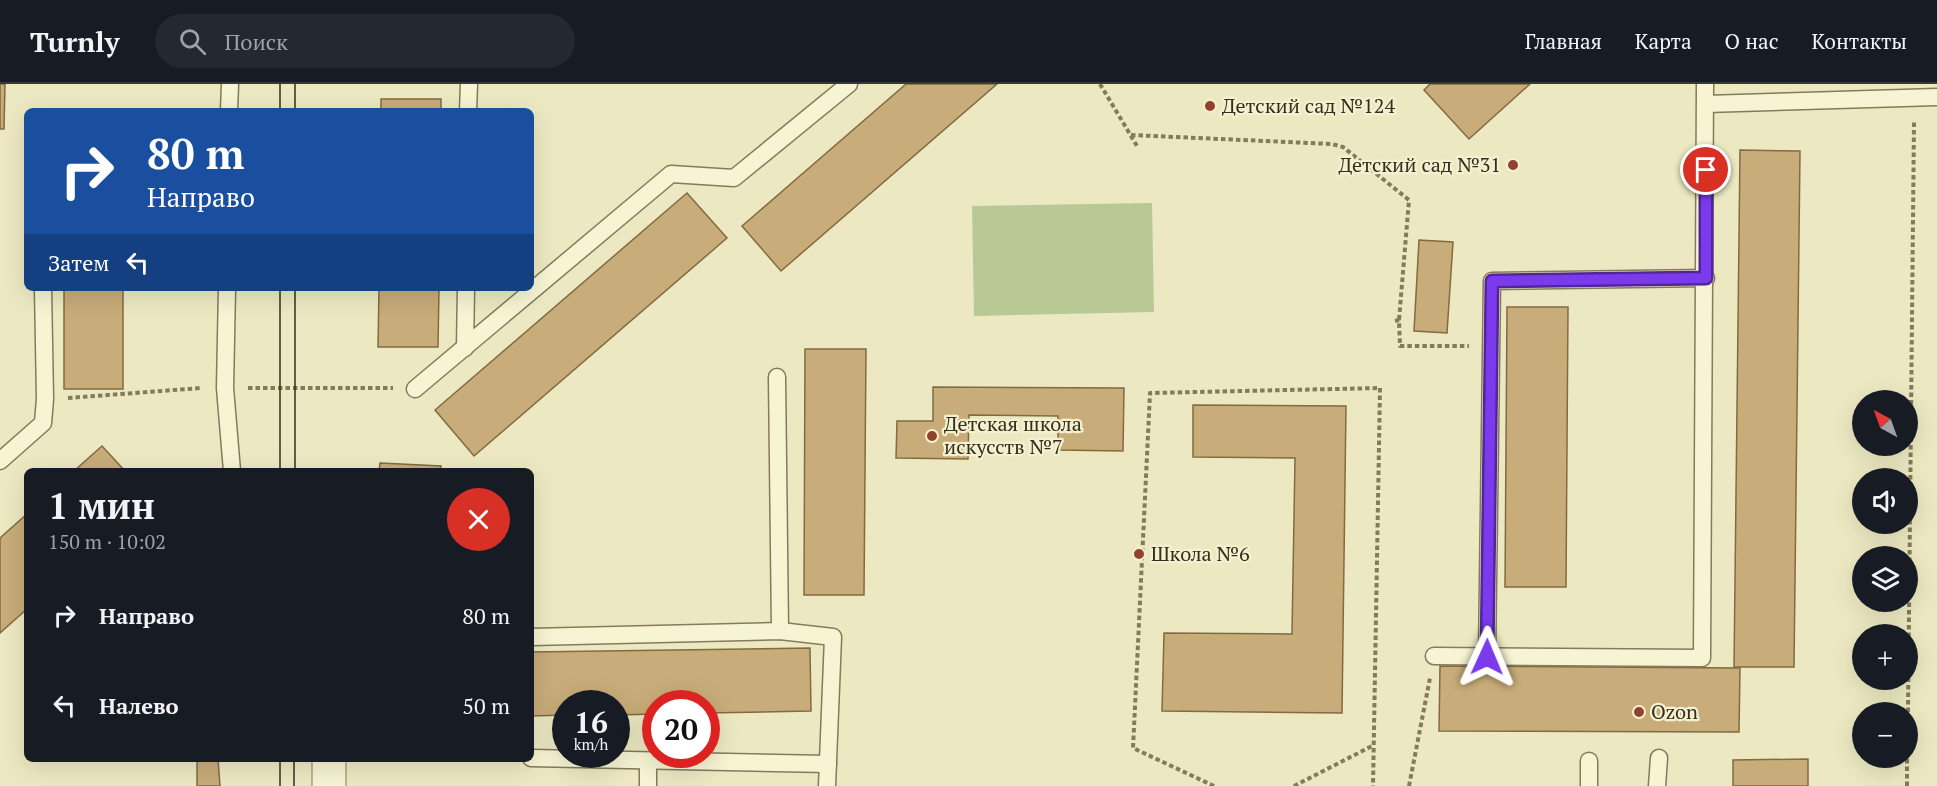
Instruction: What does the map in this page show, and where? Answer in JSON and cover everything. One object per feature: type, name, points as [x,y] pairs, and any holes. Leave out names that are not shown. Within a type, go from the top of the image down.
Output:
[{"type":"street","points":[[329,762],[329,786]]},
{"type":"lane","points":[[229,108],[230,84]]},
{"type":"lane","points":[[468,108],[469,84]]},
{"type":"lane","points":[[534,290],[671,174],[734,178],[849,84]]},
{"type":"lane","points":[[1434,656],[1702,658],[1706,278],[1705,84]]},
{"type":"lane","points":[[1706,104],[1937,97]]},
{"type":"lane","points":[[1487,657],[1492,281],[1706,278]]},
{"type":"lane","points":[[0,461],[43,423],[45,399],[43,291]]},
{"type":"lane","points":[[227,291],[225,388],[232,468]]},
{"type":"lane","points":[[465,348],[466,291]]},
{"type":"lane","points":[[415,389],[532,291]]},
{"type":"lane","points":[[777,377],[780,631]]},
{"type":"lane","points":[[534,637],[780,631],[833,637],[827,786]]},
{"type":"lane","points":[[534,758],[642,761]]},
{"type":"lane","points":[[1657,786],[1659,758]]},
{"type":"lane","points":[[1589,761],[1589,786]]},
{"type":"lane","points":[[720,762],[828,764]]},
{"type":"lane","points":[[648,768],[648,786]]},
{"type":"path","points":[[1100,84],[1137,146]]},
{"type":"path","points":[[1908,702],[1914,98]]},
{"type":"path","points":[[1131,135],[1332,144],[1343,147],[1409,200],[1397,321],[1401,346],[1491,346]]},
{"type":"path","points":[[45,399],[225,388],[415,389]]},
{"type":"path","points":[[1214,786],[1134,748],[1150,393],[1380,388],[1373,786]]},
{"type":"path","points":[[1409,786],[1434,656]]},
{"type":"path","points":[[1294,786],[1374,744]]},
{"type":"path","points":[[1907,768],[1907,786]]},
{"type":"green space","points":[[1152,203],[1154,312],[974,316],[972,206]]},
{"type":"building","points":[[0,84],[5,84],[4,129],[0,129]]},
{"type":"building","points":[[906,84],[997,84],[781,271],[742,226]]},
{"type":"building","points":[[1430,84],[1530,84],[1469,139],[1424,90]]},
{"type":"building","points":[[381,99],[441,99],[441,108],[381,108]]},
{"type":"building","points":[[1740,150],[1800,151],[1794,667],[1734,667]]},
{"type":"building","points":[[687,193],[727,238],[474,456],[435,410]]},
{"type":"building","points":[[1419,240],[1453,242],[1447,333],[1414,331]]},
{"type":"building","points":[[64,291],[123,291],[123,389],[64,389]]},
{"type":"building","points":[[379,291],[439,291],[438,347],[378,347]]},
{"type":"building","points":[[1507,307],[1568,307],[1566,587],[1505,587]]},
{"type":"building","points":[[805,349],[866,349],[864,595],[804,595]]},
{"type":"building","name":"Детская школа искусств №7","points":[[933,387],[1124,388],[1123,451],[1058,450],[1058,416],[969,415],[968,459],[896,458],[897,421],[933,421]]},
{"type":"building","points":[[1193,405],[1346,406],[1342,713],[1162,711],[1164,633],[1292,634],[1295,458],[1193,457]]},
{"type":"building","points":[[102,446],[122,468],[77,468]]},
{"type":"building","points":[[380,463],[441,466],[441,468],[379,468]]},
{"type":"building","points":[[24,517],[24,612],[0,633],[0,538]]},
{"type":"building","points":[[810,648],[811,711],[720,713],[720,690],[642,690],[642,714],[630,715],[630,690],[552,690],[552,715],[534,716],[534,652]]},
{"type":"building","points":[[1440,666],[1740,668],[1739,732],[1439,731]]},
{"type":"building","points":[[1808,759],[1808,786],[1733,786],[1733,760]]},
{"type":"building","points":[[197,762],[218,762],[220,786],[197,786]]},
{"type":"tram line","points":[[280,84],[280,108]]},
{"type":"tram line","points":[[295,84],[295,108]]},
{"type":"tram line","points":[[280,291],[280,468]]},
{"type":"tram line","points":[[295,291],[295,468]]},
{"type":"tram line","points":[[280,762],[280,786]]},
{"type":"tram line","points":[[294,762],[294,786]]},
{"type":"place","name":"Детский сад №124","points":[[1210,106]]},
{"type":"place","name":"Детский сад №31","points":[[1513,165]]},
{"type":"place","name":"Детская школа искусств №7","points":[[932,436]]},
{"type":"place","name":"Школа №6","points":[[1139,554]]},
{"type":"place","name":"Ozon","points":[[1639,712]]},
{"type":"route","points":[[1487,657],[1492,281],[1706,278],[1706,170]]}]
